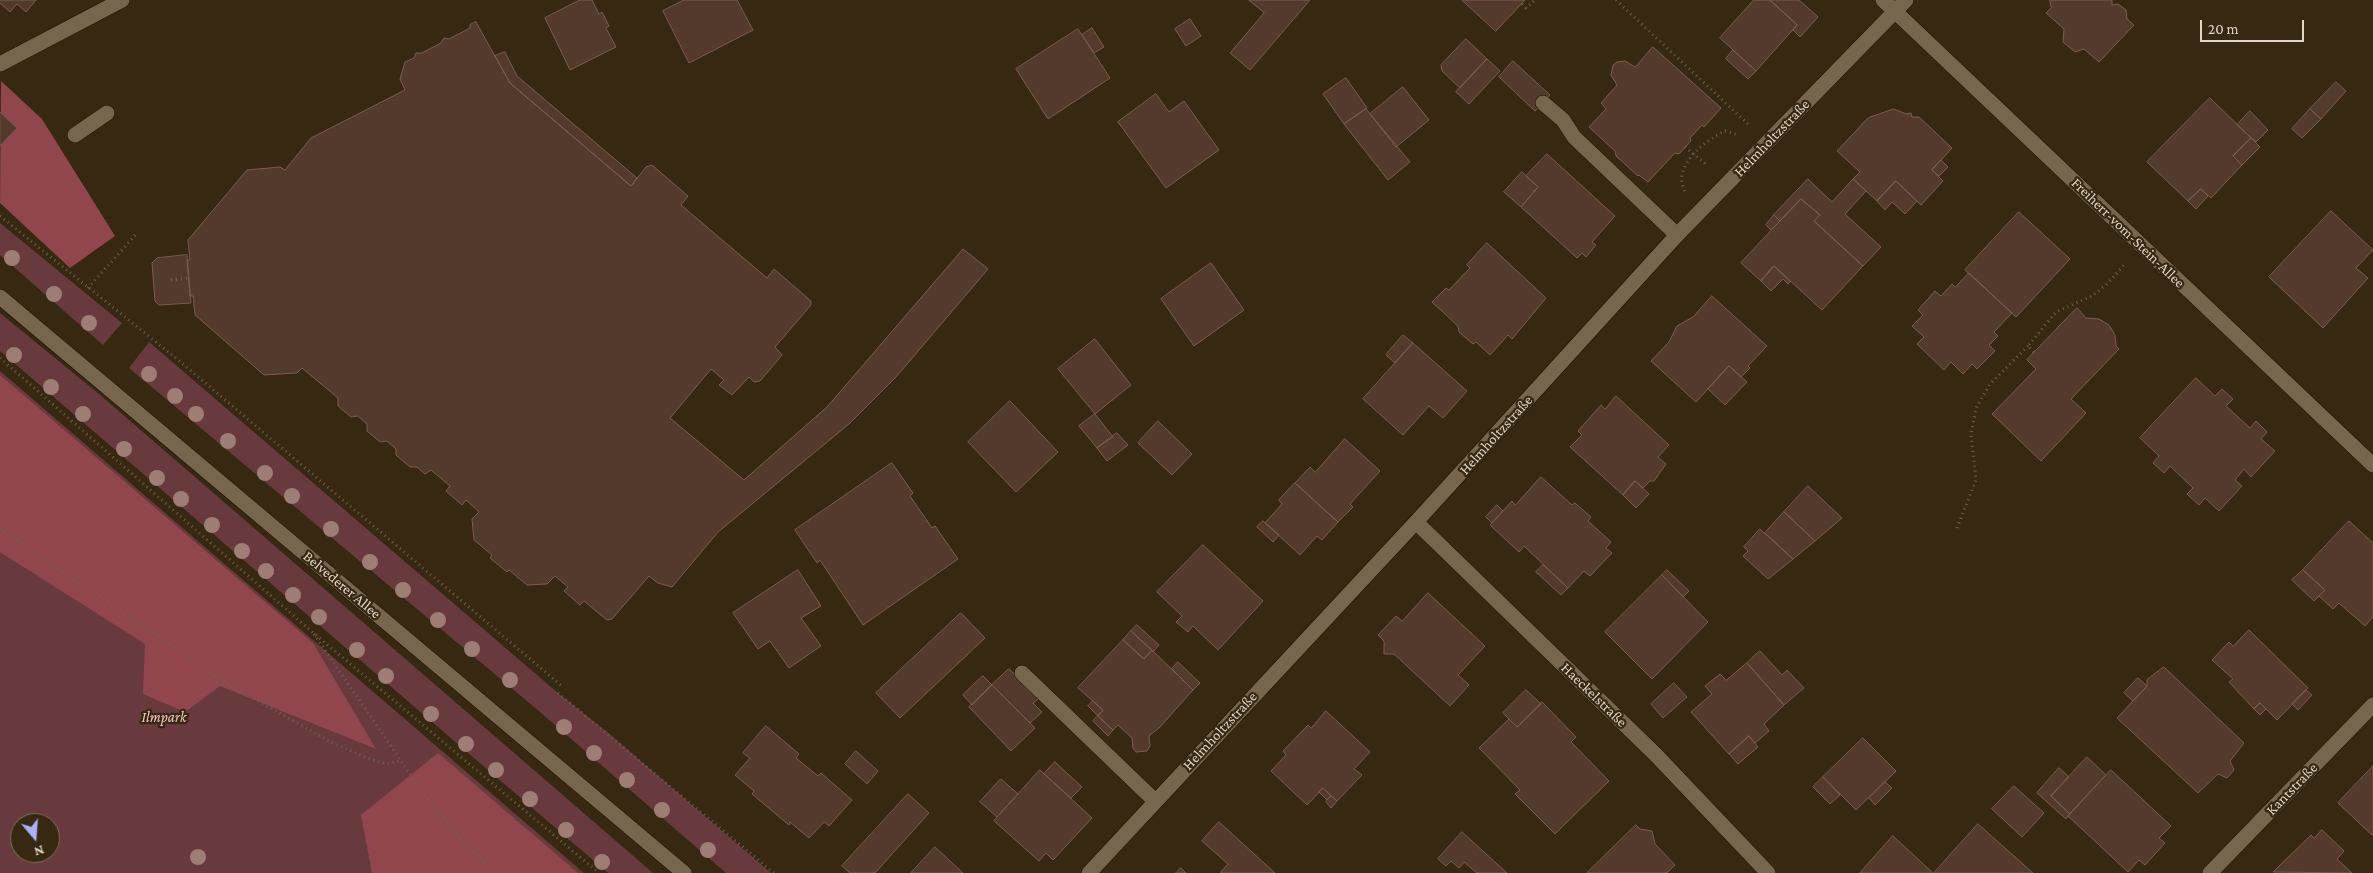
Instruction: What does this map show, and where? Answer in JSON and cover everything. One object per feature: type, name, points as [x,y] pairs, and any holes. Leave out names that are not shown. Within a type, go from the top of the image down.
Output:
[{"type":"street","points":[[0,64],[122,0]]},
{"type":"street","name":"Freiherr-vom-Stein-Allee","points":[[1883,0],[2373,465]]},
{"type":"street","name":"Helmholtzstraße","points":[[1089,873],[1416,522],[1677,235],[1906,0]]},
{"type":"street","points":[[1543,103],[1563,120],[1574,137],[1677,235]]},
{"type":"street","points":[[75,135],[107,113]]},
{"type":"street","name":"Belvederer Allee","points":[[0,297],[684,873]]},
{"type":"street","name":"Haeckelstraße","points":[[1416,522],[1656,755],[1768,873]]},
{"type":"street","points":[[1022,673],[1155,801]]},
{"type":"street","name":"Kantstraße","points":[[2210,873],[2373,705]]},
{"type":"path","points":[[1522,4],[1526,8],[1535,0]]},
{"type":"path","points":[[1616,0],[1762,147]]},
{"type":"path","points":[[1704,208],[1685,191],[1681,183],[1682,169],[1710,138],[1725,131],[1737,134],[1762,147]]},
{"type":"path","points":[[1685,147],[1707,165]]},
{"type":"path","points":[[0,216],[184,366],[563,687]]},
{"type":"path","points":[[88,288],[138,232]]},
{"type":"path","points":[[1957,528],[1976,480],[1971,435],[1976,408],[1990,384],[2028,346],[2056,312],[2092,296],[2107,284],[2141,246]]},
{"type":"path","points":[[171,280],[188,278]]},
{"type":"path","points":[[2028,346],[2034,352]]},
{"type":"path","points":[[0,358],[311,631],[598,873]]},
{"type":"path","points":[[0,529],[228,684],[333,743],[386,764],[399,761]]},
{"type":"path","points":[[311,631],[399,761],[453,830],[494,873]]},
{"type":"path","points":[[558,693],[774,873]]},
{"type":"green space","points":[[0,223],[122,323],[103,345],[0,255]]},
{"type":"green space","points":[[0,313],[99,394],[653,873],[608,873],[0,351]]},
{"type":"green space","points":[[149,342],[771,873],[726,873],[540,712],[129,368]]},
{"type":"green space","name":"Ilmpark","points":[[0,371],[584,873],[0,873]]},
{"type":"shaded area","points":[[1,81],[42,119],[115,236],[70,268],[0,203]]},
{"type":"shaded area","points":[[0,375],[313,643],[376,749],[220,686],[185,712],[143,694],[145,644],[0,552]]},
{"type":"shaded area","points":[[438,753],[578,873],[372,873],[361,815]]},
{"type":"building","points":[[0,0],[36,0],[26,12],[17,4],[10,12],[0,3]]},
{"type":"building","points":[[580,0],[592,0],[599,14],[602,12],[609,26],[606,28],[616,47],[570,70],[545,18]]},
{"type":"building","points":[[684,0],[737,0],[753,30],[689,63],[663,11]]},
{"type":"building","points":[[1249,0],[1310,0],[1250,70],[1230,53],[1264,13]]},
{"type":"building","points":[[1462,0],[1525,0],[1496,31]]},
{"type":"building","points":[[1754,0],[1770,0],[1797,25],[1756,71],[1720,38]]},
{"type":"building","points":[[1770,0],[1799,0],[1818,17],[1800,37],[1793,30],[1797,25]]},
{"type":"building","points":[[2050,0],[2112,0],[2112,5],[2118,4],[2126,10],[2127,19],[2134,25],[2099,62],[2084,49],[2075,52],[2063,42],[2064,29],[2046,13],[2051,8]]},
{"type":"building","points":[[1190,19],[1201,36],[1186,46],[1175,29]]},
{"type":"building","points":[[476,22],[510,83],[631,186],[646,167],[652,165],[688,196],[681,205],[767,278],[774,269],[811,301],[811,305],[775,347],[782,355],[760,381],[754,382],[749,377],[732,395],[719,385],[724,380],[711,369],[670,418],[744,480],[827,407],[963,249],[988,269],[896,377],[849,424],[718,532],[672,587],[658,583],[649,576],[612,619],[607,620],[584,601],[580,605],[564,591],[568,587],[555,576],[547,584],[527,585],[509,570],[507,572],[490,558],[492,555],[474,540],[472,519],[479,512],[466,500],[462,505],[446,491],[450,486],[431,470],[425,474],[417,467],[410,467],[396,455],[396,449],[387,441],[380,442],[367,431],[367,424],[358,416],[351,417],[338,406],[338,398],[302,368],[297,373],[264,375],[195,315],[193,296],[190,296],[187,260],[190,260],[188,240],[247,170],[280,167],[285,170],[311,138],[405,90],[400,79],[405,62],[414,58],[416,53],[422,53],[441,43],[444,38],[449,39],[470,28],[470,25]]},
{"type":"building","points":[[1092,28],[1104,47],[1094,53],[1082,35]]},
{"type":"building","points":[[1078,29],[1110,78],[1048,119],[1016,69]]},
{"type":"building","points":[[1466,39],[1487,59],[1460,88],[1442,71],[1441,65]]},
{"type":"building","points":[[1653,47],[1721,108],[1704,127],[1702,125],[1690,138],[1691,141],[1679,154],[1675,153],[1648,182],[1638,176],[1616,156],[1615,151],[1589,127],[1606,109],[1601,103],[1617,85],[1611,75],[1613,65],[1617,62],[1625,61],[1635,67]]},
{"type":"building","points":[[1733,50],[1756,71],[1748,79],[1726,59]]},
{"type":"building","points":[[505,52],[517,76],[637,178],[631,186],[510,83],[495,56]]},
{"type":"building","points":[[1487,59],[1500,71],[1469,104],[1456,92]]},
{"type":"building","points":[[1513,61],[1550,95],[1535,111],[1499,77]]},
{"type":"building","points":[[1346,78],[1367,108],[1344,124],[1323,94]]},
{"type":"building","points":[[2336,82],[2346,91],[2321,119],[2310,109]]},
{"type":"building","points":[[1403,87],[1429,120],[1396,147],[1370,114]]},
{"type":"building","points":[[1156,94],[1169,112],[1184,101],[1219,150],[1166,188],[1118,122]]},
{"type":"building","points":[[2210,98],[2251,138],[2233,156],[2242,165],[2211,198],[2201,189],[2188,201],[2147,162]]},
{"type":"building","points":[[1366,109],[1410,162],[1388,180],[1344,124]]},
{"type":"building","points":[[1894,109],[1906,114],[1911,113],[1912,117],[1919,117],[1952,148],[1932,170],[1943,181],[1921,205],[1896,181],[1877,201],[1853,179],[1860,172],[1837,151],[1868,118]]},
{"type":"building","points":[[2310,109],[2321,119],[2302,138],[2292,129]]},
{"type":"building","points":[[2250,111],[2268,130],[2256,142],[2237,125]]},
{"type":"building","points":[[0,112],[17,128],[0,146]]},
{"type":"building","points":[[2251,138],[2260,147],[2242,165],[2233,156]]},
{"type":"building","points":[[1547,154],[1615,216],[1592,242],[1596,245],[1586,257],[1582,253],[1577,258],[1521,207],[1538,187],[1526,176]]},
{"type":"building","points":[[1941,160],[1948,167],[1939,176],[1932,170]]},
{"type":"building","points":[[1522,172],[1538,187],[1521,207],[1504,192]]},
{"type":"building","points":[[1808,179],[1832,202],[1853,179],[1866,191],[1845,214],[1881,247],[1863,266],[1814,221],[1820,215],[1801,199],[1780,221],[1774,215]]},
{"type":"building","points":[[1896,181],[1917,201],[1905,214],[1892,202],[1885,210],[1877,201]]},
{"type":"building","points":[[2201,189],[2208,196],[2196,209],[2188,201]]},
{"type":"building","points":[[1801,199],[1820,215],[1814,221],[1863,266],[1822,310],[1774,266],[1761,281],[1741,263]]},
{"type":"building","points":[[2331,211],[2373,250],[2356,268],[2368,278],[2323,328],[2269,277]]},
{"type":"building","points":[[2019,212],[2070,259],[2016,317],[1965,270]]},
{"type":"building","points":[[1774,215],[1780,221],[1771,230],[1766,225]]},
{"type":"building","points":[[1487,243],[1546,298],[1512,339],[1508,335],[1490,355],[1476,342],[1473,344],[1459,332],[1458,326],[1432,302],[1446,288],[1449,290],[1470,268],[1467,265]]},
{"type":"building","points":[[187,255],[191,303],[159,305],[155,301],[152,263],[157,258]]},
{"type":"building","points":[[1211,263],[1244,310],[1194,346],[1161,299]]},
{"type":"building","points":[[1774,266],[1790,281],[1788,284],[1783,279],[1771,291],[1761,281]]},
{"type":"building","points":[[1969,273],[2012,313],[1994,332],[1998,336],[1989,345],[1995,351],[1977,369],[1972,364],[1963,374],[1951,362],[1944,370],[1917,344],[1924,337],[1912,326],[1923,315],[1918,310],[1935,291],[1941,296],[1952,284],[1955,287]]},
{"type":"building","points":[[1712,296],[1767,346],[1748,366],[1750,368],[1741,377],[1729,366],[1696,402],[1651,361],[1669,342],[1677,326],[1693,317]]},
{"type":"building","points":[[2077,308],[2086,318],[2099,319],[2109,325],[2115,335],[2116,346],[2119,349],[2071,399],[2086,413],[2041,461],[1992,414],[2036,369],[2027,360]]},
{"type":"building","points":[[1403,335],[1413,343],[1395,363],[1386,355]]},
{"type":"building","points":[[1095,339],[1131,385],[1095,414],[1058,369]]},
{"type":"building","points":[[1413,343],[1467,391],[1443,418],[1429,406],[1403,435],[1363,399]]},
{"type":"building","points":[[1729,366],[1747,382],[1725,405],[1708,389]]},
{"type":"building","points":[[2196,378],[2215,396],[2222,389],[2233,399],[2226,406],[2250,428],[2256,421],[2267,432],[2261,439],[2275,451],[2251,477],[2244,469],[2235,480],[2242,486],[2219,511],[2205,498],[2199,505],[2187,494],[2193,488],[2170,466],[2164,473],[2153,463],[2159,456],[2140,438]]},
{"type":"building","points":[[1616,396],[1669,445],[1658,457],[1666,464],[1654,481],[1650,481],[1643,488],[1635,481],[1623,495],[1570,447],[1582,435],[1578,431],[1601,405],[1605,409]]},
{"type":"building","points":[[1010,401],[1058,452],[1016,492],[968,442]]},
{"type":"building","points":[[1095,414],[1113,437],[1097,448],[1079,426]]},
{"type":"building","points":[[1158,421],[1192,454],[1172,475],[1138,443]]},
{"type":"building","points":[[1117,433],[1128,445],[1107,461],[1097,448]]},
{"type":"building","points":[[1345,439],[1380,471],[1350,504],[1353,507],[1338,522],[1295,483],[1310,467],[1315,472]]},
{"type":"building","points":[[892,463],[913,493],[910,496],[932,528],[935,526],[958,559],[863,625],[820,560],[817,563],[795,530]]},
{"type":"building","points":[[1541,477],[1572,505],[1575,503],[1591,517],[1588,521],[1611,542],[1606,548],[1612,553],[1590,576],[1584,571],[1568,588],[1524,546],[1519,552],[1490,525],[1512,501],[1515,505]]},
{"type":"building","points":[[1635,481],[1649,494],[1636,508],[1623,495]]},
{"type":"building","points":[[1295,483],[1338,522],[1322,540],[1317,536],[1300,555],[1265,523],[1282,504],[1279,500]]},
{"type":"building","points":[[1808,486],[1842,518],[1815,541],[1784,512]]},
{"type":"building","points":[[1497,505],[1503,511],[1492,523],[1486,517]]},
{"type":"building","points":[[1784,512],[1815,541],[1793,559],[1765,533]]},
{"type":"building","points":[[1263,521],[1279,535],[1273,542],[1257,527]]},
{"type":"building","points":[[2349,521],[2373,543],[2373,617],[2365,626],[2339,603],[2333,609],[2319,596],[2325,590],[2303,570]]},
{"type":"building","points":[[1760,529],[1793,559],[1768,579],[1743,556],[1748,551],[1744,547]]},
{"type":"building","points":[[1203,545],[1263,601],[1218,650],[1193,626],[1188,632],[1176,622],[1182,616],[1157,592]]},
{"type":"building","points":[[1543,565],[1568,588],[1561,595],[1536,572]]},
{"type":"building","points":[[798,570],[821,606],[801,618],[821,646],[789,668],[770,641],[758,649],[733,613]]},
{"type":"building","points":[[1667,570],[1689,591],[1683,597],[1662,575]]},
{"type":"building","points":[[2303,570],[2325,590],[2314,601],[2292,580]]},
{"type":"building","points":[[1662,575],[1708,622],[1652,679],[1605,632]]},
{"type":"building","points":[[1428,593],[1485,646],[1458,675],[1469,685],[1450,706],[1394,654],[1384,654],[1384,641],[1378,635],[1396,616],[1402,621]]},
{"type":"building","points":[[961,613],[985,638],[900,718],[876,693]]},
{"type":"building","points":[[1137,625],[1159,645],[1153,652],[1131,631]]},
{"type":"building","points":[[2249,630],[2308,688],[2277,720],[2260,703],[2254,709],[2229,682],[2233,679],[2212,660],[2229,642],[2233,646]]},
{"type":"building","points":[[1131,631],[1152,650],[1144,659],[1123,640]]},
{"type":"building","points":[[1123,640],[1144,659],[1152,650],[1193,690],[1159,728],[1149,736],[1150,746],[1147,751],[1136,752],[1133,748],[1132,738],[1118,725],[1113,730],[1098,716],[1103,710],[1078,688]]},
{"type":"building","points":[[1760,651],[1782,675],[1787,670],[1804,688],[1784,705],[1747,663]]},
{"type":"building","points":[[1178,662],[1200,683],[1193,690],[1172,669]]},
{"type":"building","points":[[1747,663],[1784,705],[1764,724],[1769,731],[1755,743],[1749,736],[1729,754],[1691,712],[1712,694],[1705,686],[1720,674],[1726,680]]},
{"type":"building","points":[[2164,667],[2244,743],[2230,761],[2234,770],[2227,778],[2218,774],[2198,793],[2117,718],[2147,686],[2147,680]]},
{"type":"building","points":[[1009,669],[1038,699],[1033,703],[1042,712],[1030,723],[992,685]]},
{"type":"building","points":[[983,676],[992,685],[972,705],[963,695]]},
{"type":"building","points":[[2138,678],[2147,686],[2133,701],[2124,693]]},
{"type":"building","points":[[1674,683],[1687,697],[1663,718],[1651,704]]},
{"type":"building","points":[[992,685],[1035,728],[1011,751],[969,707]]},
{"type":"building","points":[[1526,690],[1541,704],[1517,727],[1503,713]]},
{"type":"building","points":[[2306,690],[2312,695],[2298,710],[2292,704]]},
{"type":"building","points":[[1093,701],[1103,710],[1098,716],[1088,706]]},
{"type":"building","points":[[1542,702],[1576,737],[1571,742],[1609,781],[1555,834],[1515,794],[1520,790],[1479,748],[1509,719],[1517,727]]},
{"type":"building","points":[[2260,703],[2266,709],[2260,715],[2254,709]]},
{"type":"building","points":[[1326,711],[1370,752],[1354,769],[1362,775],[1337,801],[1323,788],[1307,805],[1271,771],[1286,755],[1283,751],[1308,725],[1311,728]]},
{"type":"building","points":[[1098,716],[1113,730],[1108,736],[1093,721]]},
{"type":"building","points":[[766,726],[799,754],[796,758],[818,776],[821,773],[852,800],[829,826],[824,822],[809,838],[790,822],[789,825],[752,794],[754,791],[735,775],[750,758],[743,753]]},
{"type":"building","points":[[1749,736],[1758,747],[1738,764],[1729,754]]},
{"type":"building","points":[[1863,738],[1896,771],[1856,810],[1823,777]]},
{"type":"building","points":[[856,751],[878,771],[867,784],[845,764]]},
{"type":"building","points":[[2087,757],[2106,775],[2070,814],[2051,796]]},
{"type":"building","points":[[1055,762],[1082,787],[1071,798],[1044,774]]},
{"type":"building","points":[[2373,766],[2373,836],[2338,803]]},
{"type":"building","points":[[2059,768],[2069,777],[2051,796],[2070,814],[2066,819],[2037,793]]},
{"type":"building","points":[[1040,770],[1092,818],[1053,860],[1046,853],[1039,861],[994,821]]},
{"type":"building","points":[[2111,770],[2171,826],[2159,838],[2165,843],[2145,865],[2139,860],[2128,872],[2068,816]]},
{"type":"building","points":[[1823,777],[1840,795],[1830,804],[1813,787]]},
{"type":"building","points":[[1001,779],[1018,794],[997,817],[980,802]]},
{"type":"building","points":[[1885,782],[1892,788],[1875,805],[1869,798]]},
{"type":"building","points":[[2014,786],[2044,813],[2022,837],[1992,809]]},
{"type":"building","points":[[1323,788],[1331,796],[1327,800],[1319,792]]},
{"type":"building","points":[[908,794],[929,813],[875,873],[850,873],[842,866]]},
{"type":"building","points":[[1331,796],[1337,801],[1331,808],[1326,802]]},
{"type":"building","points":[[1219,822],[1275,873],[1220,873],[1228,864],[1202,841]]},
{"type":"building","points":[[1978,824],[2033,873],[1934,873]]},
{"type":"building","points":[[1636,825],[1640,829],[1652,831],[1655,844],[1675,865],[1667,873],[1587,873]]},
{"type":"building","points":[[2322,830],[2344,851],[2337,859],[2352,873],[2273,872],[2311,835],[2314,838]]},
{"type":"building","points":[[1462,832],[1507,873],[1477,873],[1464,862],[1459,868],[1451,861],[1446,866],[1438,859]]},
{"type":"building","points":[[1893,836],[1933,873],[1860,873]]},
{"type":"building","points":[[935,847],[963,873],[911,873]]},
{"type":"building","points":[[1181,868],[1186,873],[1176,873]]}]
